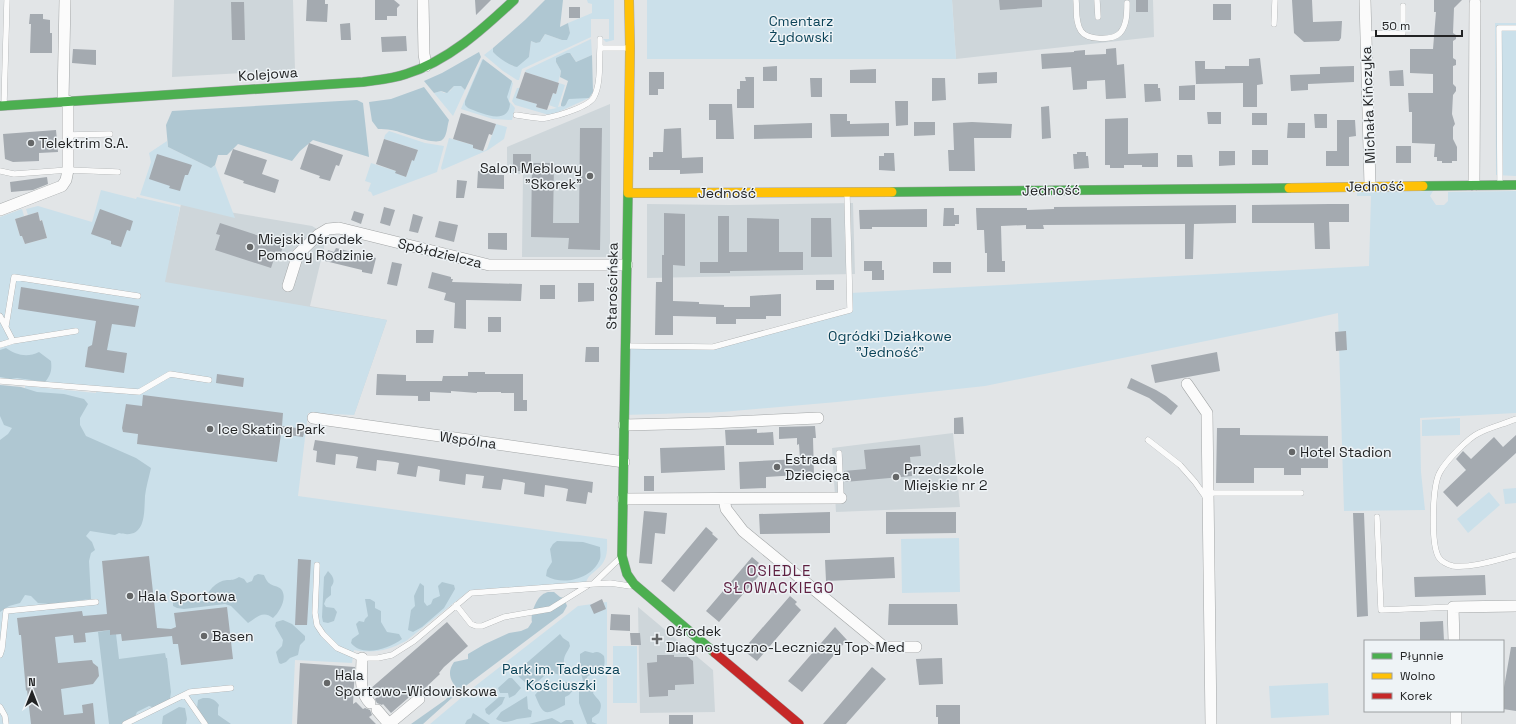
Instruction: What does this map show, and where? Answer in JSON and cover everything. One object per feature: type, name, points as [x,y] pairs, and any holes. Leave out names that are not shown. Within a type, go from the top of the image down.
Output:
[{"type":"street","points":[[0,210],[62,186],[66,180],[68,170],[68,136],[65,101],[64,0]]},
{"type":"street","points":[[424,0],[424,54],[426,66]]},
{"type":"street","name":"Kolejowa","points":[[2,106],[363,82],[388,79],[410,73],[450,54],[474,37],[514,0]]},
{"type":"street","name":"Starościńska","points":[[630,0],[622,556],[625,571],[629,580],[638,588]]},
{"type":"street","name":"Michała Kińczyka","points":[[1366,0],[1370,186]]},
{"type":"street","points":[[1474,185],[1475,3]]},
{"type":"street","name":"Jedność","points":[[628,193],[847,193],[1516,185]]},
{"type":"street","name":"Spółdzielcza","points":[[288,286],[298,254],[318,235],[328,229],[339,228],[489,265],[626,265]]},
{"type":"street","points":[[1187,384],[1207,413],[1211,724]]},
{"type":"street","name":"Wspólna","points":[[313,418],[624,462]]},
{"type":"street","points":[[624,424],[710,423],[818,418]]},
{"type":"street","points":[[623,499],[841,498]]},
{"type":"street","points":[[724,499],[726,509],[743,531],[884,647],[916,647]]},
{"type":"street","points":[[638,588],[799,724]]},
{"type":"street","points":[[1454,640],[1452,607],[1516,606]]},
{"type":"street","points":[[362,658],[362,688],[364,696],[389,724],[419,699]]},
{"type":"street","points":[[1456,712],[1456,724]]},
{"type":"lane","points":[[2,106],[7,0]]},
{"type":"lane","points":[[1076,0],[1077,20],[1080,29],[1084,35],[1092,38],[1114,37],[1120,32],[1128,13],[1127,3]]},
{"type":"lane","points":[[1097,0],[1098,17]]},
{"type":"lane","points":[[1274,24],[1275,0]]},
{"type":"lane","points":[[1366,34],[1403,33],[1403,6]]},
{"type":"lane","points":[[1500,185],[1499,28],[1516,28]]},
{"type":"lane","points":[[516,115],[546,118],[578,108],[592,101],[597,87],[600,39]]},
{"type":"lane","points":[[600,48],[630,48]]},
{"type":"lane","points":[[68,136],[110,134]]},
{"type":"lane","points":[[0,170],[14,174],[68,170],[118,172]]},
{"type":"lane","points":[[625,346],[713,347],[850,310],[847,193]]},
{"type":"lane","points":[[6,326],[14,277],[138,296]]},
{"type":"lane","points":[[0,316],[13,341]]},
{"type":"lane","points":[[0,345],[13,341],[76,331]]},
{"type":"lane","points":[[0,381],[139,392],[170,374],[209,380]]},
{"type":"lane","points":[[1516,419],[1477,433],[1458,451],[1440,472],[1434,495],[1434,530],[1438,556],[1444,562],[1452,566],[1474,565],[1516,555]]},
{"type":"lane","points":[[1148,440],[1180,464],[1208,497],[1301,493]]},
{"type":"lane","points":[[839,453],[841,498]]},
{"type":"lane","points":[[1377,517],[1381,610],[1452,607]]},
{"type":"lane","points":[[456,605],[471,624],[476,626],[482,626],[504,617],[550,609],[581,589],[593,584],[622,556]]},
{"type":"lane","points":[[317,565],[314,613],[317,625],[323,634],[337,648],[362,658],[378,658],[392,655],[414,641],[471,593],[610,583],[638,588]]},
{"type":"lane","points":[[0,655],[6,611],[96,602]]},
{"type":"lane","points":[[125,724],[190,692],[232,688]]},
{"type":"lane","points":[[185,695],[205,724]]},
{"type":"lane","points":[[0,707],[5,716],[6,724]]},
{"type":"shaded area","points":[[174,0],[293,0],[295,70],[172,77]]},
{"type":"shaded area","points":[[545,0],[563,0],[560,27],[568,23],[570,33],[567,40],[562,40],[545,34],[540,42],[536,43],[531,41],[529,57],[517,67],[510,65],[493,52],[493,48]]},
{"type":"shaded area","points":[[952,0],[1153,0],[1154,37],[956,59]]},
{"type":"shaded area","points":[[479,52],[481,57],[465,90],[461,86],[454,86],[447,93],[441,91],[434,93],[424,81],[442,73]]},
{"type":"shaded area","points":[[570,53],[576,62],[592,55],[593,92],[589,98],[569,99],[564,106],[561,106],[568,81],[560,77],[561,71],[556,62],[556,58]]},
{"type":"shaded area","points":[[483,59],[512,81],[507,97],[510,104],[508,111],[504,115],[486,115],[468,108],[465,105],[465,101]]},
{"type":"shaded area","points":[[424,87],[449,120],[444,139],[432,141],[388,129],[378,129],[372,121],[369,102],[391,99]]},
{"type":"shaded area","points":[[357,100],[363,103],[369,157],[313,140],[300,151],[292,161],[238,144],[227,155],[218,155],[215,165],[211,168],[168,147],[166,125],[172,111]]},
{"type":"shaded area","points":[[610,104],[610,257],[522,257],[523,174],[507,174],[507,147]]},
{"type":"shaded area","points":[[853,203],[855,274],[647,278],[647,204],[729,205]]},
{"type":"shaded area","points":[[181,204],[312,226],[327,235],[310,306],[387,320],[354,415],[0,256],[164,282]]},
{"type":"shaded area","points":[[6,348],[22,355],[30,355],[39,352],[51,361],[51,372],[49,377],[45,382],[0,377],[0,350]]},
{"type":"shaded area","points":[[0,385],[21,387],[37,392],[64,394],[84,399],[88,404],[80,418],[80,425],[86,436],[136,458],[151,468],[145,493],[142,524],[139,529],[134,533],[119,533],[115,535],[90,531],[86,536],[92,542],[95,550],[91,553],[89,561],[91,599],[49,604],[38,603],[31,596],[25,595],[20,603],[9,606],[0,612],[0,440],[8,434],[12,428],[4,425],[0,416]]},
{"type":"shaded area","name":"Przedszkole Miejskie nr 2","points":[[953,433],[960,507],[836,512],[832,448]]},
{"type":"shaded area","points":[[557,541],[583,542],[600,547],[600,559],[591,572],[577,579],[553,579],[546,576],[547,570],[552,562],[550,549]]},
{"type":"shaded area","points":[[328,571],[334,581],[331,587],[331,595],[326,599],[324,604],[326,607],[334,608],[337,612],[334,621],[328,623],[323,622],[322,617],[324,577]]},
{"type":"shaded area","points":[[258,574],[264,575],[268,582],[280,588],[283,592],[284,596],[282,604],[273,618],[263,614],[248,623],[231,606],[225,604],[184,609],[173,606],[173,600],[177,594],[183,592],[188,594],[194,600],[203,601],[219,582],[239,577],[244,579],[247,583],[252,581],[254,576]]},
{"type":"shaded area","points":[[442,582],[454,585],[455,589],[444,608],[422,627],[413,632],[408,630],[411,610],[415,606],[414,596],[420,583],[424,586],[424,602],[427,606],[431,604],[433,599],[440,596],[438,586]]},
{"type":"shaded area","points":[[554,592],[560,597],[564,598],[567,606],[563,613],[459,691],[450,677],[450,670],[454,662],[468,659],[468,654],[485,644],[509,633],[528,628],[532,622],[533,611],[536,603],[543,594]]},
{"type":"shaded area","points":[[365,599],[370,599],[375,602],[375,608],[381,611],[381,622],[387,632],[399,634],[402,639],[391,646],[369,651],[356,648],[351,643],[352,639],[359,634],[356,624],[359,621],[364,622],[368,616]]},
{"type":"shaded area","name":"Ośrodek Diagnostyczno-Leczniczy Top-Med","points":[[638,607],[713,670],[715,712],[640,713]]},
{"type":"shaded area","points":[[283,620],[292,624],[305,636],[305,640],[300,645],[298,655],[281,664],[279,663],[276,652],[282,646],[283,640],[275,626],[276,622]]},
{"type":"shaded area","points":[[110,630],[110,635],[116,634],[119,659],[165,653],[167,658],[171,692],[170,699],[155,708],[149,706],[137,712],[134,719],[124,724],[109,724],[98,632]]},
{"type":"shaded area","points":[[560,634],[569,642],[570,646],[564,661],[564,664],[569,669],[569,672],[561,675],[549,672],[535,684],[529,685],[515,673]]},
{"type":"shaded area","points":[[585,651],[593,653],[598,652],[604,656],[605,661],[601,670],[587,677],[588,682],[593,685],[595,689],[593,693],[601,704],[599,713],[592,718],[592,722],[597,724],[587,724],[579,703],[579,691],[583,681],[580,669],[580,654]]},
{"type":"shaded area","points":[[509,678],[512,678],[521,688],[515,695],[509,698],[508,693],[500,693],[498,688]]},
{"type":"shaded area","points":[[563,682],[572,682],[575,688],[565,697],[565,705],[553,711],[546,712],[541,707],[535,695],[544,688]]},
{"type":"shaded area","points":[[452,693],[454,694],[453,697],[423,724],[411,724],[445,700]]},
{"type":"shaded area","points":[[527,696],[528,709],[532,711],[531,717],[506,722],[496,719],[501,712]]},
{"type":"shaded area","points":[[499,697],[505,697],[502,704],[489,715],[486,713],[485,709]]},
{"type":"shaded area","points":[[210,698],[214,700],[219,705],[218,715],[231,724],[208,724],[197,708],[198,700]]},
{"type":"shaded area","points":[[179,707],[185,708],[187,719],[186,724],[162,724],[163,716]]},
{"type":"shaded area","points":[[473,713],[490,724],[465,724],[467,720],[471,718]]},
{"type":"shaded area","points":[[552,718],[561,723],[566,720],[572,720],[574,724],[529,724]]},
{"type":"green space","points":[[587,0],[614,0],[614,40],[606,42],[603,39],[609,39],[609,19],[591,19],[591,37],[522,69],[519,80],[503,71],[484,55],[493,48],[493,52],[513,66],[529,57],[531,41],[536,43],[541,41],[545,34],[562,40],[570,33],[568,23],[592,13],[592,4],[588,3]]},
{"type":"green space","name":"Cmentarz Żydowski","points":[[647,0],[952,0],[956,59],[647,59]]},
{"type":"green space","points":[[1495,23],[1516,23],[1516,176],[1496,175]]},
{"type":"green space","points":[[591,39],[592,55],[576,62],[571,54],[556,62],[561,71],[558,83],[525,72],[526,70]]},
{"type":"green space","points":[[482,59],[513,83],[509,101],[515,108],[512,120],[493,119],[461,109]]},
{"type":"green space","points":[[559,83],[565,85],[558,107],[566,105],[568,99],[571,98],[589,98],[549,115],[515,105],[512,101],[517,88],[520,88],[517,98],[537,104],[536,107],[547,110],[557,108],[549,105],[553,93],[556,94]]},
{"type":"green space","points":[[454,86],[461,86],[465,90],[453,116],[434,93],[441,91],[444,93],[450,91]]},
{"type":"green space","points":[[496,124],[507,127],[504,139],[488,150],[442,170],[441,168],[449,138],[473,145],[473,148],[484,151],[487,149]]},
{"type":"green space","points":[[389,131],[425,143],[444,146],[437,172],[373,196],[371,192],[368,191],[371,183],[365,181],[371,163],[396,171],[396,173],[406,177],[412,160],[414,160],[418,150],[384,139],[385,135]]},
{"type":"green space","points":[[167,141],[168,147],[209,167],[213,167],[215,165],[235,218],[140,195],[151,162],[149,153]]},
{"type":"green space","points":[[101,190],[136,199],[137,197],[180,207],[165,282],[387,320],[354,415],[308,413],[298,496],[607,539],[607,553],[600,567],[589,577],[586,583],[470,590],[406,641],[394,647],[381,650],[368,652],[354,650],[352,663],[295,660],[292,724],[0,724],[0,395],[25,395],[25,386],[96,393],[97,387],[0,380],[0,217],[22,209],[24,216],[15,219],[20,236],[22,236],[25,244],[47,238],[38,212],[28,215],[26,209],[38,206],[92,222]]},
{"type":"green space","name":"Ogródki Działkowe \"Jedność\"","points":[[1433,191],[1430,196],[1436,205],[1444,205],[1448,201],[1448,192],[1516,191],[1516,413],[1420,418],[1421,472],[1425,510],[1344,511],[1338,313],[985,386],[837,402],[722,412],[624,415],[625,346],[713,347],[850,310],[850,293],[1369,266],[1371,196],[1357,196],[1357,192]]},
{"type":"green space","points":[[1460,418],[1460,435],[1422,436],[1422,420]]},
{"type":"green space","points":[[1516,488],[1516,503],[1505,504],[1503,489]]},
{"type":"green space","points":[[1489,492],[1500,505],[1468,533],[1457,519]]},
{"type":"green space","points":[[959,538],[960,592],[902,593],[901,539]]},
{"type":"green space","name":"Park im. Tadeusza Kościuszki","points":[[607,602],[607,724],[430,724],[474,687],[578,606]]},
{"type":"green space","points":[[613,646],[637,646],[637,703],[613,703]]},
{"type":"green space","points":[[1328,683],[1329,715],[1271,718],[1269,686]]},
{"type":"building","points":[[307,0],[325,0],[325,4],[328,4],[327,22],[306,21]]},
{"type":"building","points":[[375,0],[394,0],[400,5],[397,8],[397,16],[387,16],[387,20],[375,20]]},
{"type":"building","points":[[475,0],[491,0],[476,15]]},
{"type":"building","points":[[999,0],[1042,0],[1042,7],[1000,10]]},
{"type":"building","points":[[1136,0],[1148,0],[1148,12],[1136,12]]},
{"type":"building","points":[[1292,0],[1312,0],[1313,22],[1342,21],[1341,38],[1339,41],[1304,42],[1294,33]]},
{"type":"building","points":[[1434,0],[1462,0],[1454,8],[1453,33],[1456,35],[1456,39],[1453,41],[1453,58],[1456,60],[1456,65],[1453,66],[1453,84],[1456,87],[1456,91],[1453,95],[1452,114],[1455,124],[1453,127],[1453,139],[1457,147],[1457,161],[1452,161],[1452,163],[1442,163],[1442,161],[1437,161],[1437,157],[1434,157],[1435,144],[1412,143],[1412,112],[1409,112],[1408,93],[1433,93],[1433,74],[1410,73],[1410,49],[1433,49],[1436,12],[1434,12]]},
{"type":"building","points":[[231,2],[244,2],[245,40],[232,40]]},
{"type":"building","points":[[1213,4],[1231,4],[1231,20],[1213,20]]},
{"type":"building","points":[[569,7],[580,7],[580,18],[569,18]]},
{"type":"building","points":[[30,14],[43,14],[43,19],[50,20],[50,33],[52,33],[52,53],[30,53]]},
{"type":"building","points":[[350,23],[351,40],[341,40],[340,24]]},
{"type":"building","points":[[406,36],[407,51],[382,52],[381,37]]},
{"type":"building","points":[[1116,48],[1117,65],[1124,64],[1126,98],[1106,99],[1105,80],[1087,81],[1087,89],[1073,90],[1071,67],[1042,69],[1041,54],[1085,50],[1085,55],[1106,54],[1106,49]]},
{"type":"building","points":[[73,49],[96,50],[96,65],[72,63]]},
{"type":"building","points":[[1260,58],[1263,84],[1257,85],[1257,107],[1243,107],[1243,83],[1196,84],[1195,61],[1205,61],[1205,69],[1225,69],[1225,66],[1249,66],[1249,59]]},
{"type":"building","points":[[777,66],[777,81],[763,81],[763,67]]},
{"type":"building","points":[[1354,66],[1354,82],[1308,84],[1308,90],[1291,91],[1290,75],[1320,74],[1320,67]]},
{"type":"building","points":[[876,69],[876,83],[850,83],[850,70]]},
{"type":"building","points":[[1403,70],[1404,86],[1390,86],[1389,71]]},
{"type":"building","points":[[525,72],[559,83],[556,94],[553,93],[547,110],[536,107],[537,104],[516,98]]},
{"type":"building","points":[[649,72],[664,72],[664,89],[658,89],[658,95],[649,95]]},
{"type":"building","points":[[997,72],[997,83],[978,84],[978,73]]},
{"type":"building","points":[[745,77],[754,77],[754,108],[737,108],[737,89],[740,89],[740,81],[746,81]]},
{"type":"building","points":[[810,78],[822,78],[822,97],[811,97]]},
{"type":"building","points":[[932,78],[945,78],[946,100],[932,101]]},
{"type":"building","points":[[1144,84],[1158,84],[1158,88],[1160,88],[1161,101],[1145,102]]},
{"type":"building","points":[[1195,85],[1195,100],[1179,100],[1179,86]]},
{"type":"building","points":[[895,101],[908,101],[908,125],[896,126]]},
{"type":"building","points":[[709,104],[732,104],[734,139],[716,139],[716,120],[709,120]]},
{"type":"building","points":[[1049,106],[1051,138],[1042,139],[1041,107]]},
{"type":"building","points":[[1207,112],[1221,112],[1221,124],[1208,124]]},
{"type":"building","points":[[461,113],[496,124],[492,135],[489,134],[483,151],[473,148],[473,145],[453,139]]},
{"type":"building","points":[[1252,113],[1267,113],[1267,125],[1252,125]]},
{"type":"building","points":[[830,114],[847,114],[847,121],[850,121],[850,124],[889,123],[889,136],[831,137]]},
{"type":"building","points":[[1314,114],[1327,114],[1327,128],[1315,128]]},
{"type":"building","points":[[1128,118],[1128,154],[1158,153],[1158,167],[1124,165],[1124,168],[1110,168],[1110,165],[1105,165],[1105,119]]},
{"type":"building","points":[[1337,120],[1355,120],[1356,136],[1349,137],[1349,166],[1326,166],[1326,151],[1337,151]]},
{"type":"building","points":[[914,122],[935,122],[935,135],[914,136]]},
{"type":"building","points":[[972,122],[1012,124],[1011,138],[974,138],[975,171],[949,171],[948,150],[954,150],[953,123]]},
{"type":"building","points":[[812,123],[812,138],[754,139],[754,125]]},
{"type":"building","points":[[1288,123],[1305,123],[1305,138],[1287,138]]},
{"type":"building","points":[[580,128],[602,128],[600,250],[568,249],[569,238],[531,237],[532,163],[554,163],[553,223],[579,223]]},
{"type":"building","points":[[681,128],[682,158],[703,157],[703,173],[680,174],[680,170],[649,170],[649,157],[653,157],[653,152],[663,152],[664,129]]},
{"type":"building","name":"Telektrim S.A.","points":[[56,130],[58,152],[39,153],[39,161],[13,162],[5,159],[3,134]]},
{"type":"building","points":[[384,139],[418,150],[414,161],[412,160],[406,177],[395,173],[396,171],[376,164]]},
{"type":"building","points":[[309,143],[343,155],[339,166],[336,165],[330,181],[319,178],[320,176],[300,169]]},
{"type":"building","points":[[1396,146],[1411,146],[1411,163],[1396,163]]},
{"type":"building","points":[[233,149],[267,160],[262,174],[279,180],[275,193],[243,183],[244,181],[224,174]]},
{"type":"building","points":[[1252,150],[1268,150],[1268,165],[1252,165]]},
{"type":"building","points":[[1219,151],[1235,151],[1235,165],[1219,166]]},
{"type":"building","points":[[1077,152],[1086,152],[1086,156],[1088,156],[1089,168],[1074,169],[1073,154],[1077,154]]},
{"type":"building","points":[[884,153],[894,153],[895,171],[879,170],[879,156],[884,156]]},
{"type":"building","points":[[157,154],[192,165],[188,175],[185,175],[180,191],[149,179]]},
{"type":"building","points":[[513,154],[531,154],[531,171],[513,171]]},
{"type":"building","points":[[1177,155],[1192,155],[1193,167],[1177,167]]},
{"type":"building","points":[[478,171],[495,171],[495,175],[504,175],[504,189],[477,188]]},
{"type":"building","points":[[47,177],[48,184],[33,190],[11,192],[10,182]]},
{"type":"building","points":[[457,180],[467,181],[464,198],[456,198]]},
{"type":"building","points":[[1349,204],[1349,222],[1329,222],[1330,249],[1315,249],[1314,223],[1252,223],[1252,205]]},
{"type":"building","points":[[1236,205],[1236,223],[1194,224],[1193,259],[1185,259],[1185,224],[1043,225],[1044,229],[1026,229],[1026,225],[1001,226],[1002,261],[1005,261],[1005,272],[987,272],[987,253],[985,253],[984,230],[977,230],[976,208],[1027,208],[1027,210],[1054,209],[1054,207]]},
{"type":"building","points":[[384,207],[395,210],[390,226],[380,223]]},
{"type":"building","points":[[944,208],[954,208],[954,215],[959,215],[959,224],[955,224],[955,226],[943,226]]},
{"type":"building","points":[[100,209],[133,221],[130,231],[127,230],[121,247],[111,244],[111,241],[91,234]]},
{"type":"building","points":[[927,209],[927,227],[872,227],[872,229],[860,229],[859,210]]},
{"type":"building","points":[[354,211],[364,214],[361,224],[351,220]]},
{"type":"building","points":[[38,212],[47,238],[25,244],[22,236],[20,236],[15,219]]},
{"type":"building","points":[[664,213],[685,214],[685,266],[673,265],[673,301],[699,302],[699,304],[724,305],[724,307],[750,307],[750,296],[781,294],[781,316],[766,316],[766,319],[736,319],[736,324],[716,324],[716,317],[673,316],[673,335],[655,335],[656,282],[662,282],[662,255],[664,255]]},
{"type":"building","points":[[413,214],[423,217],[418,233],[409,231]]},
{"type":"building","points":[[718,216],[729,216],[729,252],[747,252],[747,218],[779,219],[779,252],[803,252],[803,270],[700,273],[700,262],[718,262]]},
{"type":"building","points":[[811,218],[831,218],[832,257],[811,257]]},
{"type":"building","points":[[439,221],[458,225],[454,242],[435,237]]},
{"type":"building","name":"Miejski Ośrodek Pomocy Rodzinie","points":[[220,223],[284,244],[280,255],[276,253],[271,268],[215,250],[220,235],[216,234]]},
{"type":"building","points":[[488,233],[507,233],[507,250],[488,249]]},
{"type":"building","points":[[336,248],[376,258],[372,274],[325,261],[328,250],[334,252]]},
{"type":"building","points":[[864,261],[882,261],[884,280],[872,280],[872,271],[864,271]]},
{"type":"building","points":[[392,262],[402,264],[397,286],[387,284]]},
{"type":"building","points":[[933,262],[951,262],[951,273],[933,273]]},
{"type":"building","points":[[432,272],[451,277],[451,279],[453,279],[452,282],[522,284],[521,301],[466,300],[466,329],[454,328],[455,303],[444,300],[446,293],[428,288]]},
{"type":"building","points":[[816,280],[834,280],[834,290],[816,290]]},
{"type":"building","points":[[578,283],[594,283],[594,301],[578,302]]},
{"type":"building","points":[[540,285],[555,285],[555,299],[540,299]]},
{"type":"building","points":[[21,287],[139,306],[135,327],[112,324],[107,350],[127,353],[124,373],[85,367],[88,347],[92,345],[96,321],[18,309]]},
{"type":"building","points":[[488,317],[501,317],[501,332],[488,332]]},
{"type":"building","points":[[416,330],[434,330],[433,343],[416,343]]},
{"type":"building","points":[[1346,331],[1347,350],[1336,351],[1335,332]]},
{"type":"building","points":[[586,347],[599,347],[599,362],[585,362]]},
{"type":"building","points":[[1217,352],[1220,371],[1155,383],[1151,365]]},
{"type":"building","points":[[468,372],[485,372],[485,374],[523,374],[523,400],[527,400],[527,411],[514,411],[514,393],[451,391],[451,393],[430,392],[430,401],[418,401],[418,396],[376,395],[377,374],[406,375],[406,381],[442,381],[443,376],[468,376]]},
{"type":"building","points":[[217,374],[244,378],[243,387],[216,383]]},
{"type":"building","points":[[1131,378],[1156,390],[1178,406],[1171,415],[1149,398],[1127,388]]},
{"type":"building","name":"Ice Skating Park","points":[[143,395],[283,413],[282,426],[305,429],[303,437],[281,434],[277,462],[137,444],[138,434],[123,432],[122,428],[126,404],[142,406]]},
{"type":"building","points":[[963,417],[964,434],[954,434],[954,418]]},
{"type":"building","name":"Estrada Dziecięca","points":[[815,426],[816,438],[813,438],[814,476],[798,477],[798,475],[766,477],[766,488],[740,489],[739,462],[800,459],[797,438],[779,439],[779,427]]},
{"type":"building","points":[[1217,428],[1240,428],[1240,435],[1328,436],[1328,468],[1301,468],[1301,475],[1284,475],[1284,468],[1254,468],[1254,483],[1216,483]]},
{"type":"building","points":[[757,429],[757,433],[773,432],[774,445],[726,445],[725,430]]},
{"type":"building","points":[[1516,435],[1516,453],[1457,507],[1443,492],[1466,470],[1456,459],[1463,451],[1471,459],[1494,437],[1503,447]]},
{"type":"building","points":[[315,440],[593,482],[592,493],[588,492],[586,504],[566,501],[568,489],[545,485],[544,497],[524,494],[525,483],[503,479],[501,490],[482,488],[484,476],[466,474],[465,485],[439,481],[440,470],[418,466],[416,477],[397,474],[399,463],[395,462],[377,460],[376,471],[356,468],[358,457],[354,456],[336,454],[335,465],[316,462],[317,451],[313,450]]},
{"type":"building","points":[[920,445],[921,456],[910,457],[912,476],[845,482],[844,471],[866,469],[864,450]]},
{"type":"building","points":[[724,446],[725,470],[661,473],[660,448]]},
{"type":"building","points":[[644,476],[654,476],[654,491],[644,491]]},
{"type":"building","points":[[644,511],[667,513],[665,534],[655,533],[652,564],[639,563]]},
{"type":"building","points":[[830,512],[830,533],[760,534],[759,514]]},
{"type":"building","points":[[886,512],[956,512],[956,533],[886,534]]},
{"type":"building","points":[[1353,513],[1364,513],[1368,616],[1357,617]]},
{"type":"building","points":[[706,527],[718,539],[674,592],[661,581]]},
{"type":"building","points":[[149,556],[157,628],[171,629],[176,627],[174,613],[227,607],[233,659],[181,665],[178,644],[173,644],[172,636],[122,641],[121,634],[110,635],[110,630],[85,633],[86,642],[74,643],[73,635],[55,637],[58,663],[92,660],[98,667],[99,676],[93,684],[61,689],[64,715],[83,713],[82,705],[93,703],[95,724],[31,724],[27,690],[26,691],[21,635],[19,635],[17,618],[82,611],[83,616],[107,614],[102,561]]},
{"type":"building","points":[[752,557],[759,563],[757,565],[763,571],[719,622],[706,611]]},
{"type":"building","points":[[894,557],[895,578],[826,581],[825,560]]},
{"type":"building","points":[[298,559],[311,560],[307,625],[295,625]]},
{"type":"building","points":[[1485,575],[1486,595],[1415,597],[1414,577]]},
{"type":"building","points":[[790,596],[797,602],[795,604],[801,610],[757,661],[743,650]]},
{"type":"building","points":[[602,599],[606,609],[594,614],[590,605]]},
{"type":"building","points":[[889,604],[957,604],[958,625],[888,625]]},
{"type":"building","points":[[611,614],[630,615],[630,631],[610,630]]},
{"type":"building","points":[[1443,621],[1444,640],[1420,640],[1420,622]]},
{"type":"building","points":[[447,622],[468,646],[444,667],[439,673],[440,674],[423,690],[421,688],[415,692],[391,713],[383,704],[377,703],[375,699],[377,697],[370,689]]},
{"type":"building","points":[[835,627],[847,640],[802,692],[788,681]]},
{"type":"building","points":[[630,633],[640,633],[641,645],[631,645]]},
{"type":"building","points":[[1511,647],[1516,647],[1516,711],[1504,709],[1504,687]]},
{"type":"building","points":[[657,655],[688,657],[693,661],[694,684],[675,685],[675,690],[668,690],[668,696],[649,697],[647,663],[657,662]]},
{"type":"building","points":[[942,658],[943,684],[919,685],[916,659]]},
{"type":"building","name":"Hala Sportowo-Widowiskowa","points":[[300,663],[355,667],[353,704],[356,702],[363,709],[365,708],[370,710],[372,715],[369,717],[376,724],[297,724]]},
{"type":"building","points":[[872,667],[886,679],[846,724],[823,724]]},
{"type":"building","points":[[936,705],[960,705],[960,724],[938,724],[938,717],[936,717]]},
{"type":"building","points":[[669,715],[693,715],[693,724],[669,724]]},
{"type":"traffic: fast","points":[[0,106],[363,82],[401,76],[436,61],[450,53],[477,33],[514,0]]},
{"type":"traffic: fast","points":[[1423,186],[1516,185]]},
{"type":"traffic: fast","points":[[892,192],[1289,188]]},
{"type":"traffic: fast","points":[[628,192],[622,556],[627,574],[634,584],[715,653]]},
{"type":"traffic: slow","points":[[628,192],[630,48],[629,0]]},
{"type":"traffic: slow","points":[[1289,188],[1423,186]]},
{"type":"traffic: slow","points":[[628,193],[892,192]]},
{"type":"traffic: jam","points":[[715,653],[799,724]]},
{"type":"place","name":"Telektrim S.A.","points":[[31,143]]},
{"type":"place","name":"Salon Meblowy \"Skorek\"","points":[[590,176]]},
{"type":"place","name":"Miejski Ośrodek Pomocy Rodzinie","points":[[250,247]]},
{"type":"place","name":"Ice Skating Park","points":[[210,429]]},
{"type":"place","name":"Hotel Stadion","points":[[1292,452]]},
{"type":"place","name":"Estrada Dziecięca","points":[[777,467]]},
{"type":"place","name":"Przedszkole Miejskie nr 2","points":[[896,477]]},
{"type":"place","name":"Hala Sportowa","points":[[130,596]]},
{"type":"place","name":"Basen","points":[[204,636]]},
{"type":"place","name":"Ośrodek Diagnostyczno-Leczniczy Top-Med","points":[[657,639]]},
{"type":"place","name":"Hala Sportowo-Widowiskowa","points":[[327,683]]},
{"type":"district","name":"OSIEDLE SŁOWACKIEGO","points":[[779,578]]}]
